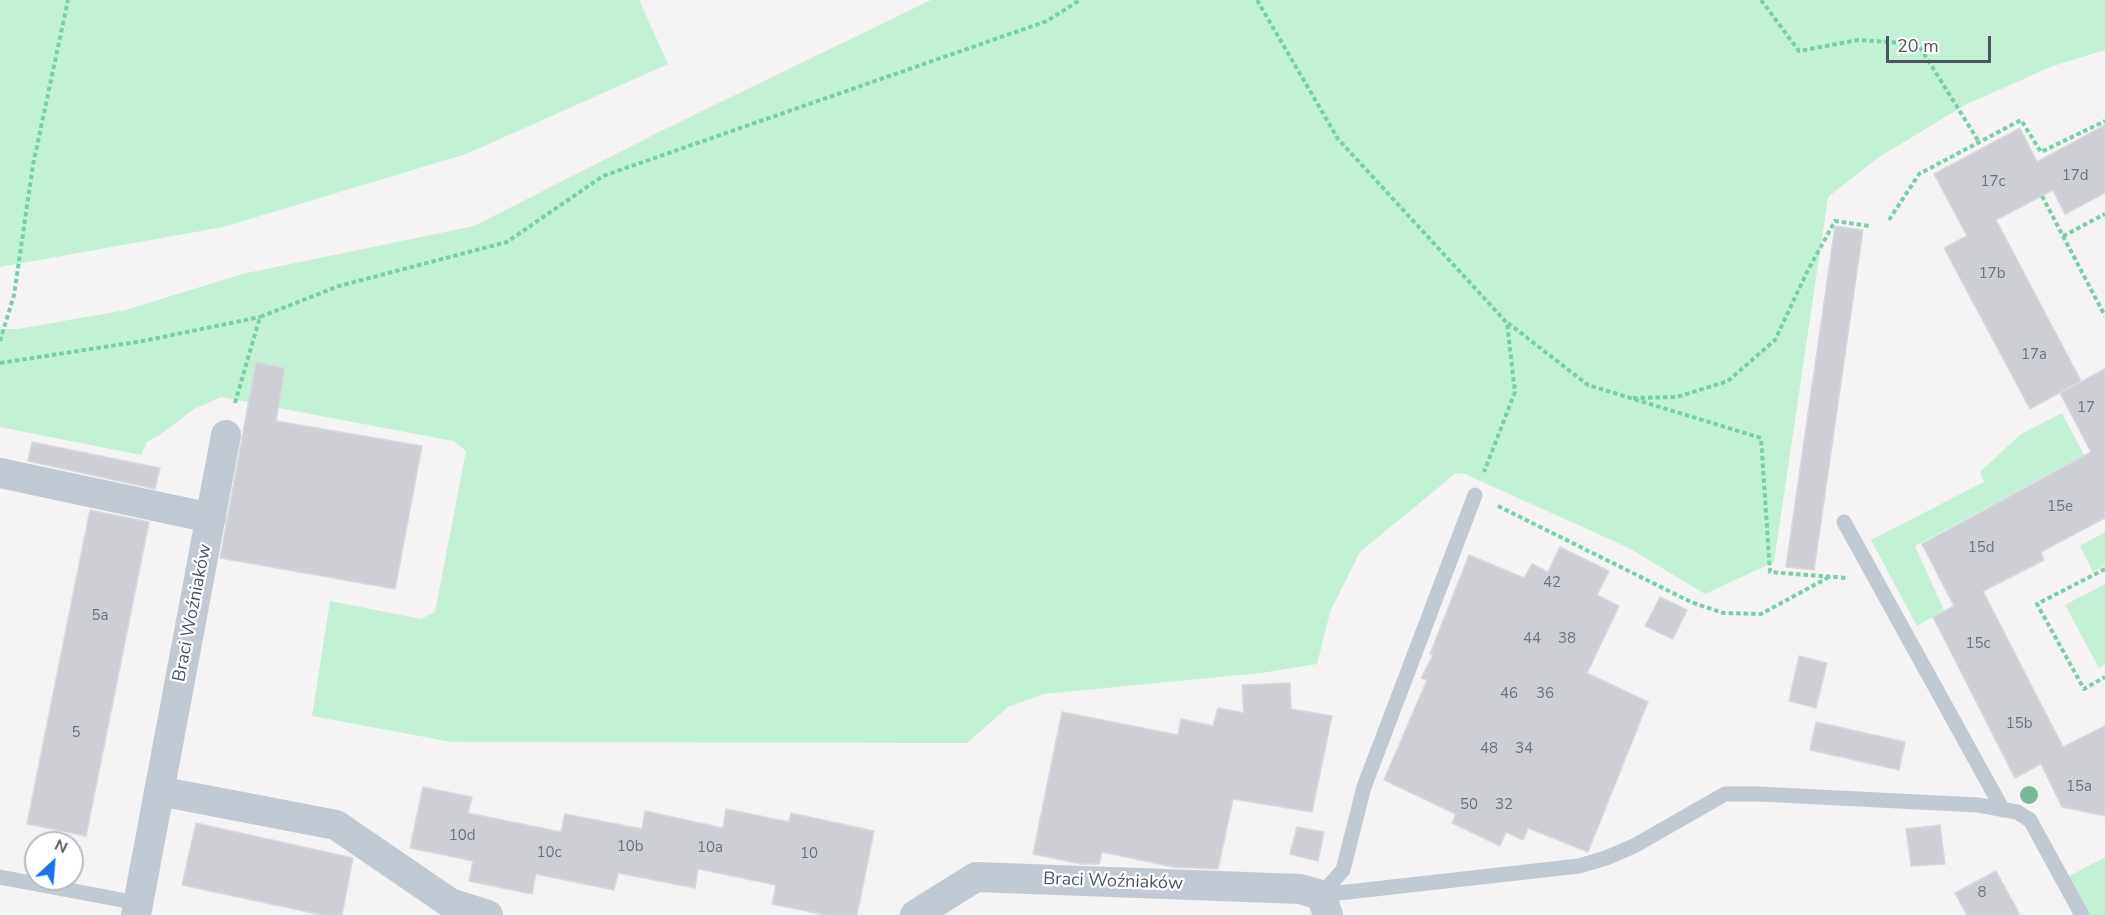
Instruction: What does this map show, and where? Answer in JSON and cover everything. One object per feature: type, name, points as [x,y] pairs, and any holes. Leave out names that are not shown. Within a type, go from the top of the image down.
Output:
[{"type":"street","name":"Braci Woźniaków","points":[[137,909],[226,435]]},
{"type":"street","points":[[0,473],[211,518]]},
{"type":"street","points":[[159,791],[336,825],[450,903],[488,915]]},
{"type":"street","name":"Braci Woźniaków","points":[[915,915],[976,877],[1300,889],[1324,905]]},
{"type":"lane","points":[[1324,905],[1343,870],[1364,787],[1475,495]]},
{"type":"lane","points":[[1844,522],[2003,810]]},
{"type":"lane","points":[[1324,905],[1579,866],[1634,846],[1725,794],[1759,794],[1978,805],[2017,812],[2030,820],[2082,915]]},
{"type":"lane","points":[[0,877],[137,909]]},
{"type":"path","points":[[0,341],[14,295],[33,165],[68,0]]},
{"type":"path","points":[[0,363],[142,340],[260,317],[339,286],[507,242],[603,176],[1047,21],[1080,0]]},
{"type":"path","points":[[1257,0],[1338,139],[1507,323],[1588,386],[1761,438],[1770,572],[1877,581]]},
{"type":"path","points":[[1761,0],[1799,51],[1858,40],[1918,44],[1979,142]]},
{"type":"path","points":[[1889,220],[1918,174],[2021,120],[2042,152],[2105,121]]},
{"type":"path","points":[[2042,196],[2105,316]]},
{"type":"path","points":[[2063,236],[2105,214]]},
{"type":"path","points":[[1629,398],[1677,397],[1728,381],[1775,340],[1807,272],[1835,221],[1869,226]]},
{"type":"path","points":[[226,435],[260,317]]},
{"type":"path","points":[[1507,323],[1515,392],[1475,495],[1691,602],[1723,613],[1761,614],[1829,577]]},
{"type":"path","points":[[2105,569],[2037,604],[2084,689],[2105,677]]},
{"type":"green space","points":[[0,0],[639,0],[668,64],[466,154],[223,227],[0,267]]},
{"type":"green space","points":[[931,0],[2105,0],[2105,50],[2053,66],[1965,105],[1879,157],[1828,197],[1774,562],[1705,594],[1629,548],[1465,474],[1456,473],[1360,552],[1330,612],[1317,664],[1261,673],[1043,694],[1008,707],[967,743],[452,742],[312,716],[330,601],[421,619],[435,612],[466,451],[453,441],[221,397],[194,409],[147,442],[141,455],[0,427],[0,329],[18,329],[126,310],[242,274],[474,226],[661,131]]},
{"type":"green space","points":[[2062,413],[2084,455],[1915,546],[1944,610],[1917,626],[1871,540],[1984,482],[1980,472],[2021,434]]},
{"type":"green space","points":[[2105,532],[2105,565],[2093,572],[2080,546]]},
{"type":"green space","points":[[2105,584],[2105,664],[2099,668],[2065,605]]},
{"type":"green space","points":[[2105,857],[2105,915],[2089,915],[2068,877]]},
{"type":"building","points":[[2105,125],[2105,193],[2065,214],[2053,190],[1996,220],[2081,381],[2030,409],[1944,248],[1967,236],[1934,174],[2020,128],[2037,162]]},
{"type":"building","points":[[1835,226],[1863,230],[1814,570],[1786,567]]},
{"type":"building","points":[[256,362],[285,368],[276,421],[422,446],[395,589],[220,558]]},
{"type":"building","points":[[2105,369],[2105,518],[2041,552],[2044,560],[1983,591],[2063,747],[2105,726],[2105,816],[2062,807],[2041,764],[2015,778],[1933,617],[1954,606],[1922,544],[2091,452],[2060,393]]},
{"type":"building","points":[[32,442],[160,468],[155,489],[28,461]]},
{"type":"building","points":[[90,510],[149,522],[86,836],[84,831],[61,831],[27,824]]},
{"type":"building","points":[[1560,547],[1609,571],[1597,595],[1619,606],[1587,673],[1648,702],[1588,852],[1528,828],[1523,840],[1506,832],[1500,846],[1452,823],[1456,814],[1384,780],[1427,680],[1421,678],[1433,655],[1430,654],[1469,555],[1524,578],[1532,564],[1548,572]]},
{"type":"building","points":[[1660,597],[1687,610],[1673,639],[1645,626]]},
{"type":"building","points":[[1799,656],[1827,663],[1816,708],[1789,701]]},
{"type":"building","points":[[1290,683],[1291,709],[1332,716],[1312,812],[1233,799],[1218,869],[1173,867],[1102,852],[1099,864],[1081,864],[1033,854],[1062,712],[1178,735],[1181,719],[1213,726],[1218,708],[1244,713],[1242,685]]},
{"type":"building","points":[[1816,722],[1905,742],[1899,770],[1810,750]]},
{"type":"building","points":[[423,787],[472,797],[468,813],[561,832],[565,814],[642,829],[645,811],[723,828],[726,809],[789,822],[791,813],[874,831],[857,915],[826,915],[772,904],[776,885],[698,869],[695,888],[618,873],[614,890],[536,874],[532,894],[469,881],[473,861],[410,848]]},
{"type":"building","points":[[196,823],[353,858],[342,915],[322,915],[182,885]]},
{"type":"building","points":[[1940,825],[1945,864],[1911,866],[1906,829]]},
{"type":"building","points":[[1297,827],[1324,832],[1318,861],[1290,854]]},
{"type":"building","points":[[1996,871],[2020,915],[1967,915],[1955,893]]}]
